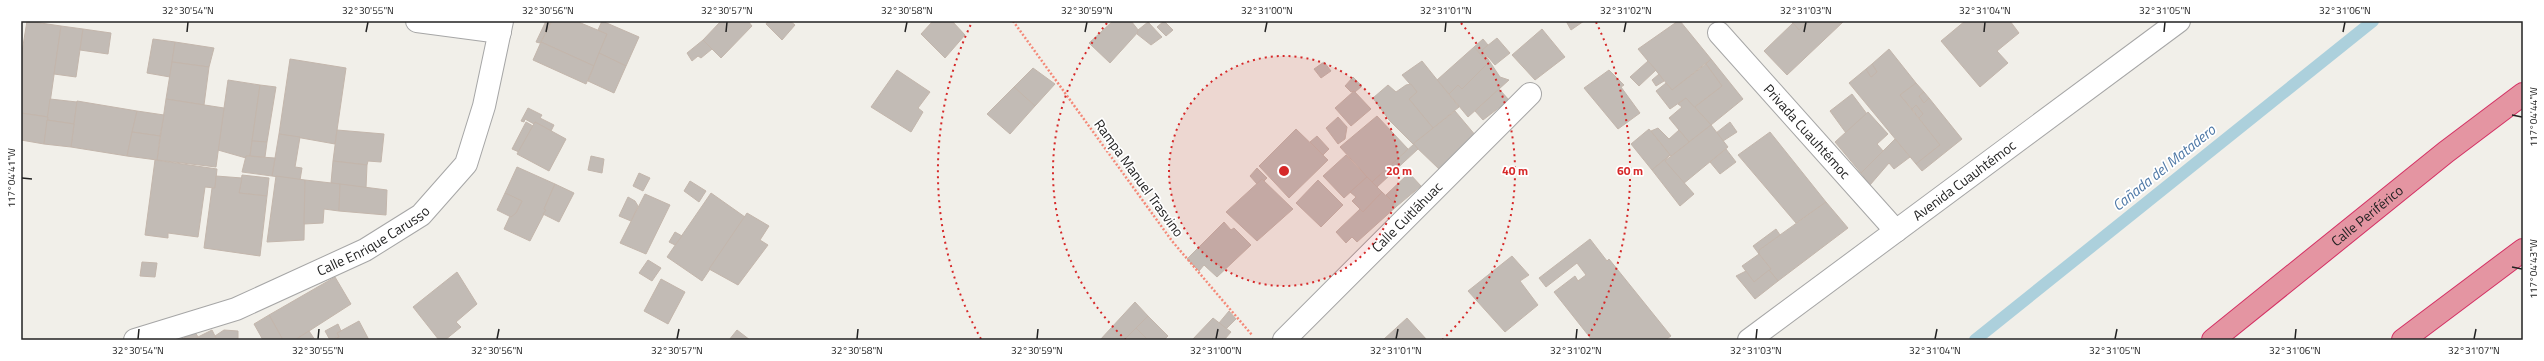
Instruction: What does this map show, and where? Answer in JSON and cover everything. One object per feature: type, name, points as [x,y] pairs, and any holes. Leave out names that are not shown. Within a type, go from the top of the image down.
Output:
[{"type":"highway","name":"Calle Periférico","points":[[2213,340],[2446,152],[2523,94]]},
{"type":"highway","points":[[2403,340],[2523,250]]},
{"type":"street","points":[[417,21],[501,27]]},
{"type":"street","name":"Avenida Cuauhtémoc","points":[[1749,340],[2179,21]]},
{"type":"street","name":"Calle Enrique Carusso","points":[[134,340],[236,309],[365,250],[422,215],[466,164],[484,106],[501,27]]},
{"type":"street","name":"Privada Cuauhtémoc","points":[[1719,33],[1896,231]]},
{"type":"street","name":"Calle Cuitláhuac","points":[[1284,340],[1530,94]]},
{"type":"path","name":"Rampa Manuel Trasvino","points":[[1013,21],[1172,240],[1257,340]]},
{"type":"building","points":[[27,21],[61,26],[48,117],[21,113],[21,58]]},
{"type":"building","points":[[546,21],[552,21],[540,43],[536,42]]},
{"type":"building","points":[[552,21],[576,21],[607,34],[594,66],[541,42]]},
{"type":"building","points":[[602,21],[639,37],[626,66],[599,53],[607,34],[598,30]]},
{"type":"building","points":[[721,21],[748,21],[752,26],[721,58],[703,40]]},
{"type":"building","points":[[768,21],[790,21],[795,25],[782,40],[766,24]]},
{"type":"building","points":[[933,21],[952,21],[965,35],[945,58],[921,34]]},
{"type":"building","points":[[1113,21],[1131,21],[1139,31],[1110,63],[1089,43]]},
{"type":"building","points":[[1164,21],[1173,30],[1166,36],[1157,27]]},
{"type":"building","points":[[1566,21],[1584,21],[1571,30]]},
{"type":"building","points":[[1680,21],[1711,59],[1672,90],[1638,49]]},
{"type":"building","points":[[1791,21],[1808,21],[1799,30]]},
{"type":"building","points":[[1808,21],[1843,22],[1787,75],[1764,51],[1793,23],[1799,30]]},
{"type":"building","points":[[1965,21],[2010,21],[2019,33],[1997,51],[2008,63],[1980,87],[1941,41]]},
{"type":"building","points":[[1148,22],[1162,37],[1151,45],[1137,34],[1138,30]]},
{"type":"building","points":[[61,26],[83,29],[76,77],[54,74]]},
{"type":"building","points":[[83,29],[111,33],[108,54],[80,50]]},
{"type":"building","points":[[1542,29],[1565,57],[1535,80],[1512,55]]},
{"type":"building","points":[[1497,38],[1510,53],[1495,65],[1482,50]]},
{"type":"building","points":[[153,39],[175,42],[170,77],[147,73]]},
{"type":"building","points":[[1483,39],[1488,45],[1482,50],[1500,77],[1509,80],[1468,117],[1449,94],[1458,85],[1462,89],[1488,63],[1474,47]]},
{"type":"building","points":[[703,40],[712,49],[701,58],[698,56],[692,61],[687,53]]},
{"type":"building","points":[[175,42],[214,48],[209,67],[172,62]]},
{"type":"building","points":[[541,42],[594,66],[586,84],[533,60]]},
{"type":"building","points":[[1474,47],[1488,63],[1462,89],[1458,85],[1449,94],[1437,80]]},
{"type":"building","points":[[1889,49],[1916,83],[1900,95],[1940,145],[1916,164],[1849,83],[1866,69],[1871,77],[1877,72],[1872,64]]},
{"type":"building","points":[[599,53],[626,66],[614,93],[588,81]]},
{"type":"building","points":[[290,59],[346,68],[335,144],[279,134]]},
{"type":"building","points":[[1711,59],[1743,99],[1711,125],[1695,107],[1722,86],[1706,64]]},
{"type":"building","points":[[1422,61],[1459,107],[1433,128],[1409,99],[1417,92],[1402,75]]},
{"type":"building","points":[[1648,61],[1656,70],[1639,86],[1630,77]]},
{"type":"building","points":[[172,62],[209,67],[204,105],[166,99]]},
{"type":"building","points":[[1324,62],[1331,71],[1321,78],[1314,69]]},
{"type":"building","points":[[1706,64],[1722,86],[1693,108],[1686,98],[1670,109],[1656,91],[1666,83],[1672,90]]},
{"type":"building","points":[[1872,64],[1877,72],[1871,77],[1866,69]]},
{"type":"building","points":[[1033,68],[1055,84],[1035,106],[1014,87]]},
{"type":"building","points":[[897,70],[930,92],[918,108],[923,112],[911,132],[871,107]]},
{"type":"building","points":[[1609,70],[1624,85],[1621,87],[1640,113],[1618,129],[1584,88]]},
{"type":"building","points":[[1659,74],[1664,81],[1656,86],[1652,80]]},
{"type":"building","points":[[1353,77],[1362,86],[1355,92],[1351,92],[1345,86]]},
{"type":"building","points":[[228,80],[260,85],[250,156],[246,156],[246,158],[218,150]]},
{"type":"building","points":[[1916,83],[1924,92],[1919,96],[1924,103],[1929,98],[1962,139],[1922,171],[1916,164],[1940,145],[1919,118],[1923,114],[1916,105],[1912,109],[1900,95]]},
{"type":"building","points":[[1411,84],[1417,92],[1409,99],[1433,128],[1413,144],[1389,120],[1373,98],[1388,85],[1396,92],[1406,85]]},
{"type":"building","points":[[260,85],[276,87],[267,142],[252,141]]},
{"type":"building","points":[[1014,87],[1035,106],[1010,134],[987,114]]},
{"type":"building","points":[[1499,89],[1509,100],[1483,120],[1475,111]]},
{"type":"building","points":[[1354,91],[1371,109],[1351,126],[1335,108]]},
{"type":"building","points":[[1924,92],[1929,98],[1924,103],[1919,96]]},
{"type":"building","points":[[1852,94],[1867,114],[1846,133],[1830,111]]},
{"type":"building","points":[[1686,98],[1711,125],[1689,142],[1669,118],[1682,107],[1678,104]]},
{"type":"building","points":[[50,99],[77,102],[74,124],[47,120]]},
{"type":"building","points":[[166,99],[224,108],[216,167],[157,160]]},
{"type":"building","points":[[77,101],[137,111],[127,156],[71,147]]},
{"type":"building","points":[[1916,105],[1923,114],[1919,118],[1912,109]]},
{"type":"building","points":[[528,108],[542,115],[540,118],[554,125],[551,131],[535,122],[534,124],[525,119],[524,122],[521,121]]},
{"type":"building","points":[[137,111],[164,115],[160,136],[132,132]]},
{"type":"building","points":[[1455,111],[1476,136],[1439,169],[1413,144]]},
{"type":"building","points":[[1868,112],[1888,134],[1877,144],[1884,152],[1861,173],[1835,142]]},
{"type":"building","points":[[21,113],[48,117],[44,144],[21,140]]},
{"type":"building","points":[[1377,116],[1408,149],[1372,182],[1340,147]]},
{"type":"building","points":[[1338,117],[1347,127],[1345,139],[1338,144],[1326,128]]},
{"type":"building","points":[[47,120],[74,124],[71,147],[44,144]]},
{"type":"building","points":[[526,122],[533,126],[519,152],[512,149]]},
{"type":"building","points":[[535,122],[566,139],[549,171],[517,154]]},
{"type":"building","points":[[1730,122],[1737,132],[1723,141],[1716,133]]},
{"type":"building","points":[[1711,125],[1728,147],[1683,184],[1665,161]]},
{"type":"building","points":[[1658,128],[1669,139],[1679,130],[1689,142],[1671,156],[1651,131]]},
{"type":"building","points":[[1296,129],[1328,160],[1289,198],[1259,166]]},
{"type":"building","points":[[1649,129],[1670,155],[1652,170],[1631,144]]},
{"type":"building","points":[[337,130],[384,134],[381,162],[368,161],[367,165],[333,161]]},
{"type":"building","points":[[132,132],[160,136],[157,160],[127,156]]},
{"type":"building","points":[[1770,132],[1826,202],[1796,223],[1738,155]]},
{"type":"building","points":[[279,134],[300,137],[295,167],[302,168],[300,180],[272,176]]},
{"type":"building","points":[[1317,136],[1329,149],[1323,155],[1310,142]]},
{"type":"building","points":[[1895,139],[1910,157],[1894,169],[1889,163],[1870,185],[1861,173]]},
{"type":"building","points":[[252,141],[267,142],[265,157],[250,156]]},
{"type":"building","points":[[1414,144],[1418,149],[1377,187],[1372,182]]},
{"type":"building","points":[[1726,149],[1736,162],[1720,174],[1710,162]]},
{"type":"building","points":[[1346,155],[1367,177],[1344,198],[1323,176]]},
{"type":"building","points":[[1670,155],[1665,161],[1694,194],[1680,206],[1652,170]]},
{"type":"building","points":[[246,156],[275,158],[272,176],[242,172]]},
{"type":"building","points":[[591,156],[604,159],[602,173],[588,170]]},
{"type":"building","points":[[155,160],[217,169],[215,188],[205,187],[198,237],[168,233],[168,238],[145,235]]},
{"type":"building","points":[[333,161],[367,165],[366,188],[331,183]]},
{"type":"building","points":[[517,167],[555,184],[544,209],[546,210],[530,241],[504,229],[510,216],[516,213],[522,201],[505,193]]},
{"type":"building","points":[[1257,168],[1267,178],[1264,181],[1262,179],[1257,184],[1250,176]]},
{"type":"building","points":[[639,173],[650,178],[643,191],[633,186]]},
{"type":"building","points":[[1409,173],[1421,186],[1397,206],[1386,195]]},
{"type":"building","points":[[242,175],[269,178],[267,196],[239,193]]},
{"type":"building","points":[[216,176],[242,178],[239,193],[267,196],[260,256],[204,248],[212,188],[215,188]]},
{"type":"building","points":[[276,176],[305,180],[304,240],[267,242]]},
{"type":"building","points":[[1367,177],[1382,192],[1363,212],[1352,201],[1356,197],[1350,192]]},
{"type":"building","points":[[1262,179],[1293,209],[1257,241],[1226,212]]},
{"type":"building","points":[[305,180],[340,184],[339,211],[324,209],[323,223],[304,224]]},
{"type":"building","points":[[1318,180],[1343,205],[1321,227],[1296,203]]},
{"type":"building","points":[[690,181],[706,191],[699,202],[684,191]]},
{"type":"building","points":[[340,184],[387,190],[386,215],[339,211]]},
{"type":"building","points":[[555,184],[574,193],[559,222],[543,214],[546,210],[544,209]]},
{"type":"building","points":[[1382,192],[1397,206],[1357,242],[1352,237],[1346,243],[1336,232],[1360,209],[1363,212]]},
{"type":"building","points":[[505,193],[522,201],[516,213],[511,217],[497,210]]},
{"type":"building","points":[[711,193],[745,217],[702,281],[667,257]]},
{"type":"building","points":[[645,194],[670,205],[646,254],[620,243]]},
{"type":"building","points":[[628,197],[635,201],[638,206],[631,221],[619,216]]},
{"type":"building","points":[[1826,202],[1848,228],[1778,281],[1759,254],[1759,250]]},
{"type":"building","points":[[747,213],[769,226],[760,240],[768,245],[738,285],[709,269]]},
{"type":"building","points":[[1224,222],[1231,230],[1234,228],[1251,245],[1217,277],[1204,265],[1199,271],[1187,259]]},
{"type":"building","points":[[1776,229],[1780,235],[1759,250],[1759,254],[1753,246]]},
{"type":"building","points":[[675,232],[682,236],[675,245],[669,242]]},
{"type":"building","points":[[1590,239],[1607,261],[1609,259],[1671,336],[1665,340],[1592,340],[1554,292],[1575,276],[1578,281],[1586,275],[1577,263],[1546,287],[1539,278]]},
{"type":"building","points":[[1759,254],[1771,269],[1754,282],[1742,266]]},
{"type":"building","points":[[1512,256],[1529,275],[1520,281],[1538,305],[1505,332],[1468,291]]},
{"type":"building","points":[[648,260],[661,268],[652,281],[639,273]]},
{"type":"building","points":[[142,262],[157,263],[155,277],[140,276]]},
{"type":"building","points":[[1769,270],[1778,281],[1755,299],[1736,276],[1746,271],[1754,282]]},
{"type":"building","points":[[457,272],[477,304],[456,322],[461,327],[445,340],[439,340],[413,307]]},
{"type":"building","points":[[335,277],[351,304],[295,340],[283,340],[269,315]]},
{"type":"building","points":[[661,279],[685,292],[668,324],[644,311]]},
{"type":"building","points":[[1135,302],[1148,316],[1124,340],[1100,340]]},
{"type":"building","points":[[1229,311],[1236,319],[1226,329],[1219,323]]},
{"type":"building","points":[[269,315],[283,340],[263,340],[254,324]]},
{"type":"building","points":[[1148,316],[1168,336],[1164,340],[1148,340],[1136,328]]},
{"type":"building","points":[[1213,318],[1231,332],[1224,340],[1192,340]]},
{"type":"building","points":[[1407,318],[1427,340],[1383,340]]},
{"type":"building","points":[[359,321],[369,340],[333,340],[339,337],[337,333]]},
{"type":"building","points":[[338,324],[341,331],[337,333],[339,337],[330,340],[325,331]]},
{"type":"building","points":[[1136,328],[1148,340],[1124,340]]},
{"type":"building","points":[[212,330],[217,340],[194,340],[198,337]]},
{"type":"building","points":[[224,330],[238,331],[238,340],[217,340],[215,336]]},
{"type":"building","points":[[737,330],[750,340],[729,340]]},
{"type":"building","points":[[309,331],[315,340],[295,340]]},
{"type":"building","points":[[195,332],[198,337],[194,340],[180,340]]},
{"type":"waterway","name":"Cañada del Matadero","points":[[1975,340],[2373,21]]}]
